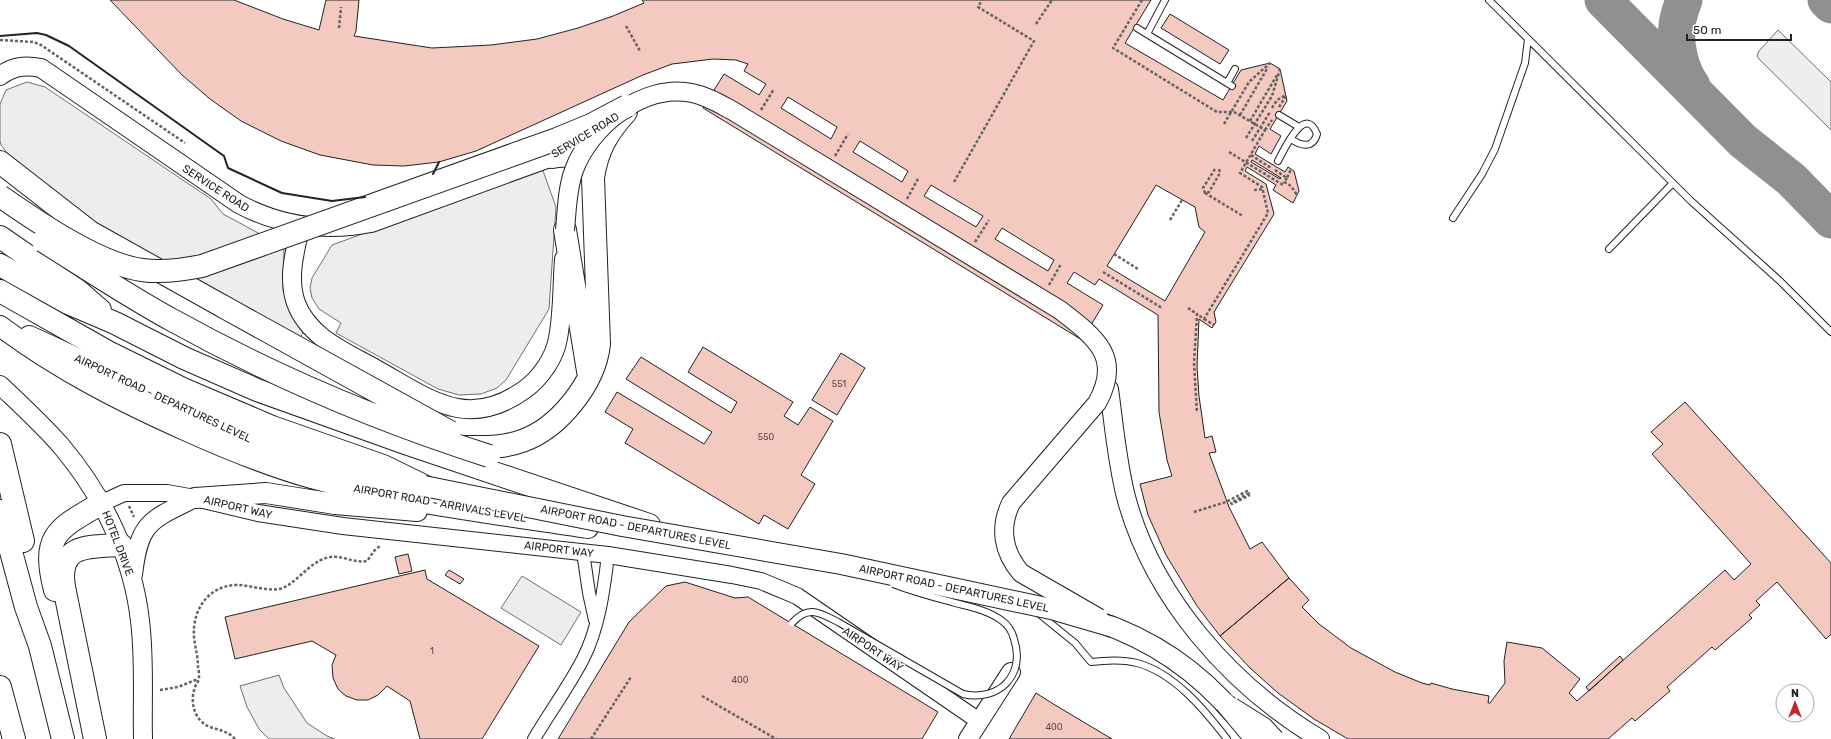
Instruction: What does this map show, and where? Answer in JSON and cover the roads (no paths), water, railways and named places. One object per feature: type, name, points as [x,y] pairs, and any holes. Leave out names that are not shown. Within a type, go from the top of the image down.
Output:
[{"type":"highway","points":[[405,443],[450,447],[490,447],[524,441],[540,433],[558,419],[576,399],[595,364],[599,344],[593,178],[599,151],[607,135],[628,107]]},
{"type":"highway","points":[[0,196],[60,234],[113,262],[142,270],[174,271],[189,269],[210,263],[557,140],[628,107]]},
{"type":"highway","points":[[552,157],[572,156],[581,159],[588,166],[593,178]]},
{"type":"highway","points":[[0,162],[90,232],[449,432],[489,456]]},
{"type":"highway","points":[[0,211],[108,283],[171,320],[224,348],[339,401],[443,441],[489,456],[567,489],[710,544]]},
{"type":"highway","points":[[565,230],[585,345],[588,379]]},
{"type":"highway","points":[[0,237],[77,290],[115,323]]},
{"type":"highway","points":[[0,265],[68,304],[115,323],[177,354],[243,384],[405,443],[710,544]]},
{"type":"highway","points":[[0,291],[136,367],[221,406],[298,436],[383,466],[424,486]]},
{"type":"highway","points":[[0,444],[37,605],[40,646]]},
{"type":"highway","points":[[85,695],[75,672],[51,572],[49,554],[53,541],[59,531],[73,519],[102,503]]},
{"type":"highway","points":[[0,511],[26,607],[40,646],[63,739]]},
{"type":"highway","points":[[95,739],[85,695],[82,669],[64,583],[64,564],[69,555],[80,549],[121,545]]},
{"type":"highway","points":[[0,687],[14,739]]},
{"type":"main road","name":"SERVICE ROAD","points":[[0,76],[13,68],[22,66],[41,68],[239,204],[272,218],[300,225],[326,228],[348,227],[371,222],[552,157],[628,107]]},
{"type":"main road","points":[[628,107],[645,99],[672,90],[704,92],[724,102],[970,250],[1083,322],[1101,340],[1108,352],[1111,378],[1109,389],[1120,467],[1126,497],[1142,542],[1161,580],[1190,622],[1220,660],[1273,707],[1320,739]]},
{"type":"main road","points":[[300,225],[292,277],[293,291],[296,304],[304,318],[316,333],[332,345],[432,400],[453,408],[470,410],[493,407],[513,398],[531,385],[547,366],[553,354],[558,338],[560,318],[569,188],[580,157],[595,134],[613,116],[644,99],[677,92],[690,92],[704,96],[721,104],[831,169],[1043,299],[1074,321],[1102,348],[1108,368],[1104,392],[1097,403],[1011,503],[1006,513],[1004,539],[1012,563],[1021,573],[1113,627]]},
{"type":"main road","name":"AIRPORT ROAD - DEPARTURES LEVEL","points":[[0,325],[57,349],[190,413],[272,447],[317,462],[424,486],[710,544],[841,564],[1051,609],[1113,627],[1145,641],[1178,662],[1207,685],[1225,702],[1254,739]]},
{"type":"main road","name":"AIRPORT ROAD - ARRIVALS LEVEL","points":[[0,325],[40,354],[77,377],[138,408],[216,443],[266,463],[315,479],[375,493],[483,512],[710,544],[873,573],[1082,617],[1113,627],[1152,646],[1193,673],[1225,702]]},
{"type":"main road","name":"HOTEL DRIVE","points":[[0,385],[62,447],[102,503],[121,545],[132,580],[139,613],[142,640],[143,739]]},
{"type":"main road","points":[[1082,617],[1023,572],[1013,561],[1007,546],[1006,518],[1009,506],[1019,492],[1109,389]]},
{"type":"main road","points":[[132,580],[137,551],[146,529],[152,521],[160,515],[195,498],[266,493],[335,504],[404,511],[483,512]]},
{"type":"main road","points":[[873,573],[995,616],[1007,625],[1013,636],[1016,652],[1014,668],[968,739]]},
{"type":"main road","points":[[1225,702],[1264,728],[1275,739]]},
{"type":"main road","points":[[1225,702],[1285,739]]},
{"type":"street","name":"AIRPORT WAY","points":[[102,503],[123,493],[167,493],[258,513],[343,526],[608,555],[761,581],[797,596],[979,722]]},
{"type":"street","points":[[583,552],[588,593],[595,623]]},
{"type":"street","points":[[534,739],[584,658],[601,599],[608,555]]},
{"type":"lane","points":[[1146,34],[1165,0]]},
{"type":"lane","points":[[1489,0],[1673,183],[1780,281],[1831,332]]},
{"type":"lane","points":[[1137,28],[1230,84],[1235,69]]},
{"type":"lane","points":[[1453,218],[1482,174],[1495,149],[1525,63],[1528,39]]},
{"type":"lane","points":[[1279,115],[1298,127]]},
{"type":"lane","points":[[1278,160],[1298,127],[1307,123],[1312,126],[1317,134],[1315,139],[1305,146],[1291,140]]},
{"type":"lane","points":[[1609,249],[1673,183]]},
{"type":"lane","points":[[792,623],[802,613],[818,612],[969,696],[981,696],[994,693],[1002,688],[1013,674],[1018,662],[1016,646],[1010,630],[1002,620],[986,612],[914,592],[841,564]]},
{"type":"lane","points":[[1025,604],[1068,636],[1092,662],[1109,660],[1127,661],[1149,667],[1162,674],[1192,700],[1226,739]]}]
